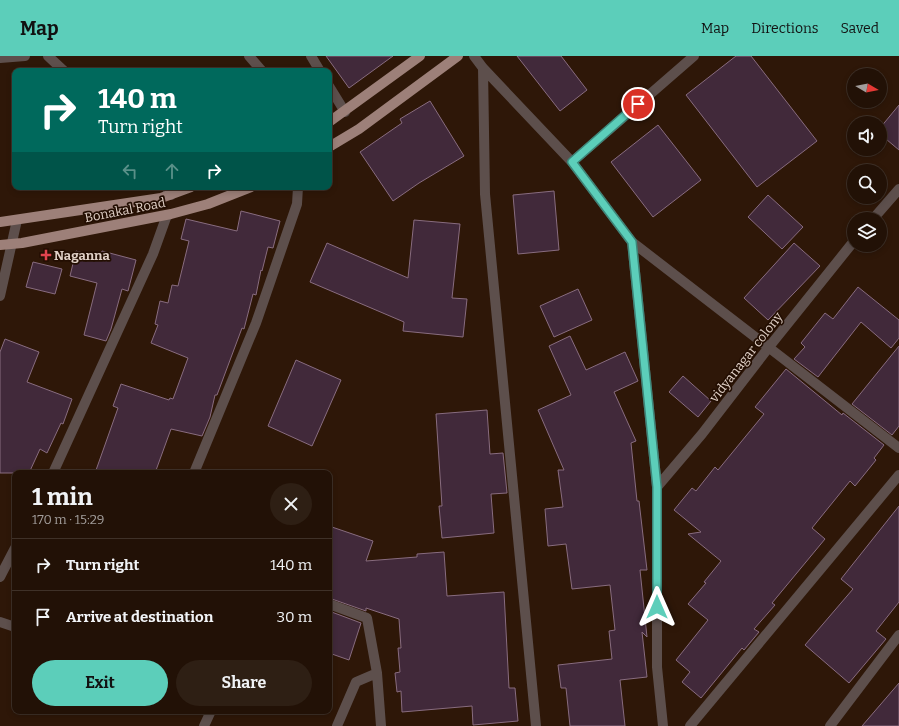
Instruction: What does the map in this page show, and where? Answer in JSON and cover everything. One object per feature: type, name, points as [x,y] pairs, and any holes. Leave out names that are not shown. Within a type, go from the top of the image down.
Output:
[{"type":"main road","points":[[332,120],[420,56]]},
{"type":"main road","points":[[332,145],[359,129],[458,56]]},
{"type":"main road","name":"Bonakal Road","points":[[0,245],[22,243],[167,215],[208,204],[243,190]]},
{"type":"main road","name":"Bonakal Road","points":[[0,222],[161,198],[169,191]]},
{"type":"street","points":[[0,58],[25,56]]},
{"type":"street","points":[[48,56],[61,68]]},
{"type":"street","points":[[249,56],[259,68]]},
{"type":"street","points":[[311,56],[318,68]]},
{"type":"street","points":[[474,56],[483,68],[572,162],[632,242],[899,448]]},
{"type":"street","points":[[572,162],[694,56]]},
{"type":"street","points":[[483,68],[485,194],[536,726]]},
{"type":"street","points":[[332,91],[345,112]]},
{"type":"street","points":[[879,212],[899,188]]},
{"type":"street","points":[[195,470],[256,323],[297,204],[298,190]]},
{"type":"street","points":[[54,470],[153,254],[167,215]]},
{"type":"street","points":[[0,296],[17,220]]},
{"type":"street","points":[[632,242],[657,487],[657,667],[663,726]]},
{"type":"street","name":"vidyanagar colony","points":[[657,487],[702,434],[847,250]]},
{"type":"street","points":[[690,726],[899,475]]},
{"type":"street","points":[[0,577],[12,554]]},
{"type":"street","points":[[332,605],[367,618],[377,673],[381,726]]},
{"type":"street","points":[[0,622],[12,626]]},
{"type":"street","points":[[830,726],[899,635]]},
{"type":"street","points":[[337,726],[356,682],[377,673]]},
{"type":"street","points":[[204,726],[210,714]]},
{"type":"building","points":[[326,56],[393,56],[349,88]]},
{"type":"building","points":[[517,56],[561,56],[587,90],[560,111]]},
{"type":"building","points":[[736,56],[751,56],[817,141],[757,187],[686,95]]},
{"type":"building","points":[[430,101],[464,156],[419,183],[393,201],[360,152],[402,123],[400,119]]},
{"type":"building","points":[[899,105],[899,150],[887,140],[887,120]]},
{"type":"building","points":[[658,125],[701,180],[653,217],[611,162]]},
{"type":"building","points":[[554,191],[559,250],[518,254],[513,195]]},
{"type":"building","points":[[768,195],[803,227],[782,249],[748,217]]},
{"type":"building","points":[[241,211],[280,221],[273,248],[268,247],[262,271],[261,270],[256,295],[253,294],[244,329],[242,328],[217,395],[215,395],[210,417],[202,436],[171,429],[156,470],[96,470],[118,408],[113,406],[121,384],[169,400],[170,398],[173,399],[188,358],[151,343],[158,325],[155,324],[160,301],[168,303],[172,285],[178,286],[189,241],[181,239],[186,219],[237,231]]},
{"type":"building","points":[[414,220],[460,224],[452,298],[467,299],[463,337],[403,331],[404,322],[310,282],[327,243],[408,278]]},
{"type":"building","points":[[794,243],[820,266],[768,320],[744,298]]},
{"type":"building","points":[[76,251],[100,258],[102,251],[136,260],[128,291],[122,289],[111,329],[106,341],[84,335],[97,283],[70,276]]},
{"type":"building","points":[[33,262],[62,269],[55,294],[26,287]]},
{"type":"building","points":[[858,287],[899,320],[899,338],[891,348],[861,322],[818,377],[794,359],[805,347],[801,343],[825,313],[833,319]]},
{"type":"building","points":[[578,289],[592,320],[554,337],[540,306]]},
{"type":"building","points":[[570,336],[586,370],[625,352],[638,381],[614,392],[636,441],[631,443],[637,501],[639,501],[647,570],[640,570],[647,637],[642,632],[647,677],[620,680],[625,726],[570,726],[566,688],[561,688],[558,665],[612,659],[609,631],[615,630],[610,585],[572,589],[566,544],[548,546],[545,509],[563,507],[558,470],[564,470],[538,410],[571,395],[549,346]]},
{"type":"building","points":[[5,339],[39,352],[27,382],[72,399],[63,424],[61,423],[47,453],[40,449],[30,470],[12,470],[12,473],[0,473],[0,352]]},
{"type":"building","points":[[899,346],[899,426],[892,435],[852,404]]},
{"type":"building","points":[[296,360],[341,380],[312,446],[268,426]]},
{"type":"building","points":[[786,369],[842,415],[843,413],[884,445],[874,458],[876,460],[855,486],[850,481],[812,528],[825,539],[772,603],[775,605],[754,629],[759,632],[744,650],[742,648],[701,698],[682,682],[690,672],[676,660],[708,620],[688,604],[706,583],[704,582],[721,561],[688,534],[701,532],[674,510],[692,488],[696,491],[715,467],[718,470],[764,414],[755,407]]},
{"type":"building","points":[[683,376],[711,401],[698,417],[669,392]]},
{"type":"building","points":[[487,410],[490,454],[503,453],[507,493],[491,494],[494,533],[442,538],[439,506],[442,506],[436,414]]},
{"type":"building","points":[[899,506],[899,602],[876,631],[886,639],[849,683],[805,645],[853,589],[841,579]]},
{"type":"building","points":[[332,527],[373,541],[366,561],[417,557],[417,554],[444,552],[447,596],[504,592],[509,688],[515,688],[518,721],[473,725],[472,706],[402,712],[401,691],[397,692],[395,673],[400,672],[398,648],[401,648],[399,619],[366,608],[366,611],[332,599]]},
{"type":"building","points":[[332,612],[361,623],[349,660],[332,654]]},
{"type":"building","points":[[899,683],[899,726],[862,726]]},
{"type":"place","name":"Naganna","points":[[46,255]]},
{"type":"route","points":[[638,104],[572,162],[632,242],[657,487],[657,607]]}]
